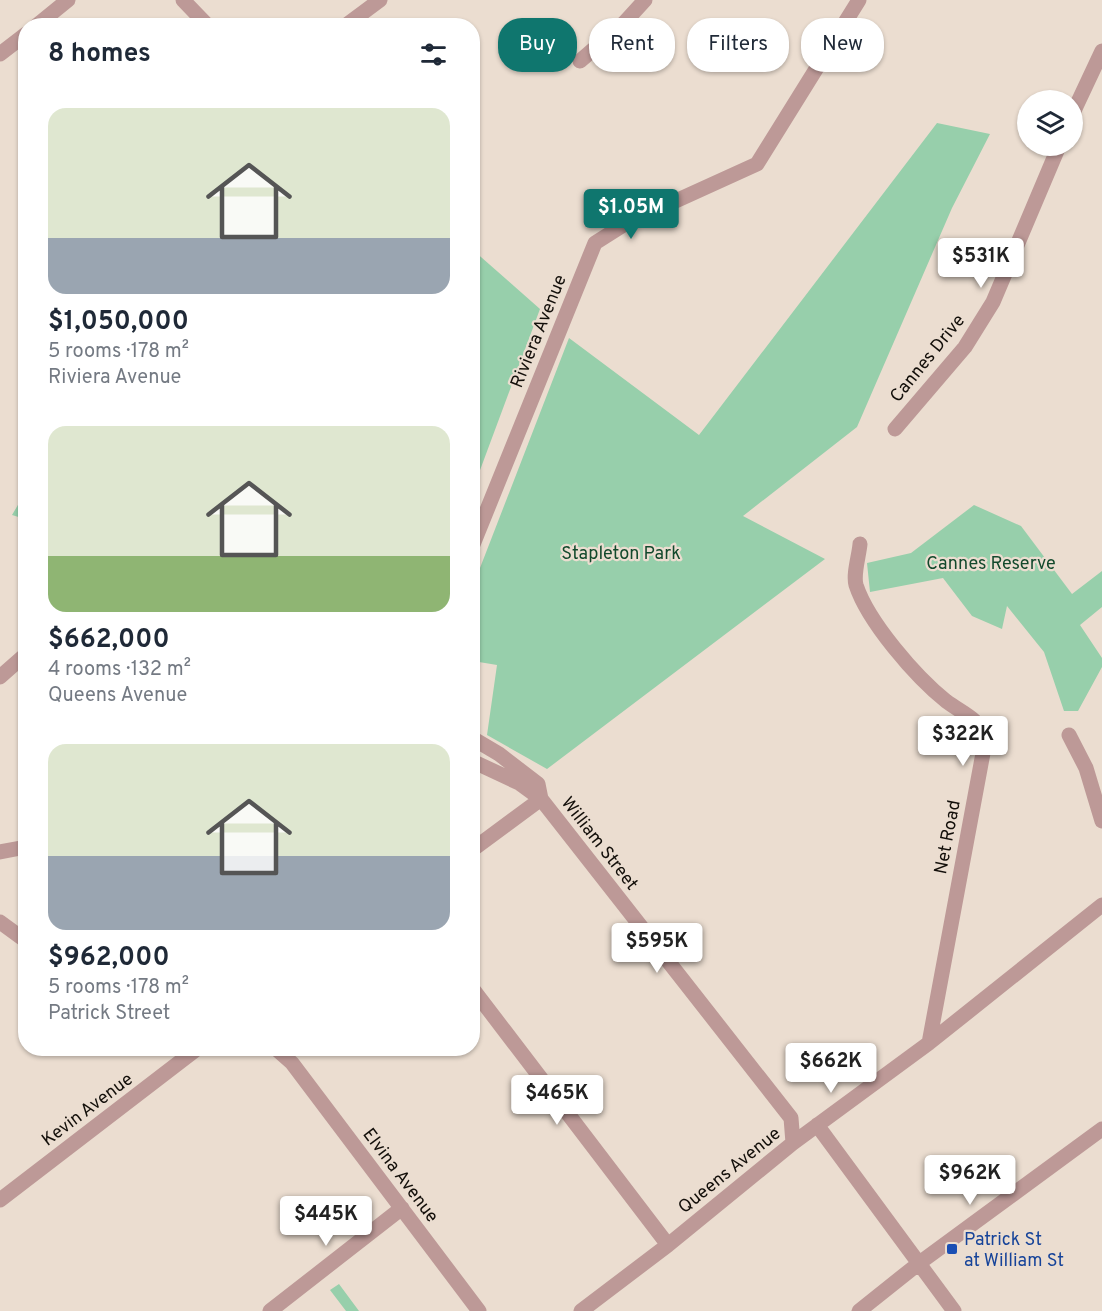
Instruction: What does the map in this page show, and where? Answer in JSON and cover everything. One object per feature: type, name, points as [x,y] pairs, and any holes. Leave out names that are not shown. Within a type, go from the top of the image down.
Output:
[{"type":"street","points":[[46,18],[68,0]]},
{"type":"street","points":[[183,0],[200,18]]},
{"type":"street","points":[[356,18],[380,0]]},
{"type":"street","points":[[580,61],[624,23],[645,0]]},
{"type":"street","name":"Riviera Avenue","points":[[480,527],[595,243],[625,224],[757,164],[859,0]]},
{"type":"street","points":[[0,54],[18,40]]},
{"type":"street","points":[[1083,92],[1102,51]]},
{"type":"street","name":"Cannes Drive","points":[[895,429],[965,347],[993,302],[1055,156]]},
{"type":"street","name":"Net Road","points":[[860,544],[855,583],[870,614],[914,671],[946,700],[980,724],[986,737],[929,1042]]},
{"type":"street","points":[[0,677],[18,661]]},
{"type":"street","points":[[1070,735],[1086,768],[1102,821]]},
{"type":"street","points":[[480,743],[499,754],[538,784],[541,799]]},
{"type":"street","points":[[480,765],[519,783],[541,799]]},
{"type":"street","points":[[480,844],[541,799]]},
{"type":"street","name":"William Street","points":[[541,799],[791,1118],[793,1143]]},
{"type":"street","points":[[0,852],[18,849]]},
{"type":"street","name":"Queens Avenue","points":[[581,1311],[668,1245],[793,1143],[929,1042],[1102,905]]},
{"type":"street","points":[[0,922],[18,934]]},
{"type":"street","points":[[480,998],[668,1245]]},
{"type":"street","name":"Kevin Avenue","points":[[0,1200],[188,1056]]},
{"type":"street","name":"Elvina Avenue","points":[[284,1056],[292,1063],[479,1311]]},
{"type":"street","name":"Elvina Avenue","points":[[289,1056],[292,1063]]},
{"type":"street","points":[[817,1125],[954,1311]]},
{"type":"street","points":[[860,1311],[918,1264],[1102,1129]]},
{"type":"street","points":[[270,1311],[402,1208]]},
{"type":"green space","name":"Stapleton Park","points":[[937,123],[990,134],[952,208],[857,427],[743,516],[825,559],[547,769],[487,735],[497,665],[480,662],[480,568],[569,338],[699,435]]},
{"type":"green space","points":[[480,256],[540,309],[480,470]]},
{"type":"green space","points":[[18,505],[18,517],[12,515]]},
{"type":"green space","name":"Cannes Reserve","points":[[974,505],[1021,526],[1072,594],[1102,571],[1102,607],[1080,625],[1102,658],[1102,667],[1078,711],[1064,711],[1044,652],[1007,606],[1002,629],[972,616],[943,578],[870,592],[867,563],[911,553]]},
{"type":"green space","points":[[339,1284],[359,1311],[346,1311],[330,1290]]},
{"type":"place","name":"Patrick St at William St","points":[[952,1249]]}]
